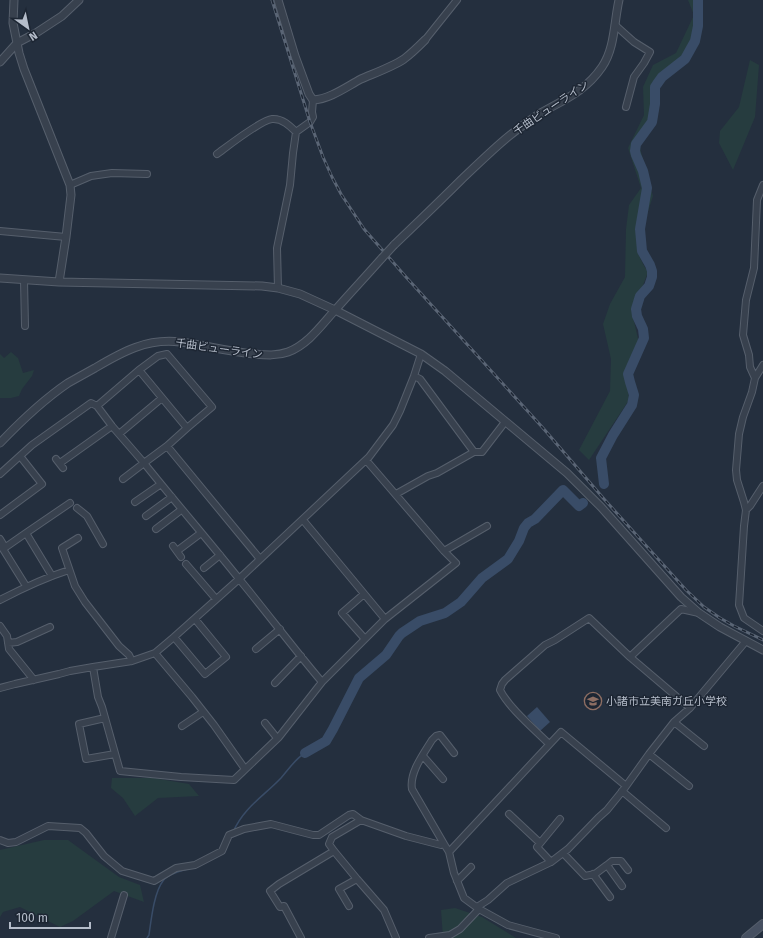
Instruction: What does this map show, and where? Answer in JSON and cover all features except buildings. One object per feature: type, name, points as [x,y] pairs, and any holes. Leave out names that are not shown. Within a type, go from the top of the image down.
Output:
[{"type":"main road","points":[[746,938],[763,924]]},
{"type":"street","points":[[14,0],[14,23],[19,53],[70,185],[71,195],[59,282]]},
{"type":"street","points":[[0,62],[17,43],[36,33],[62,16],[79,0]]},
{"type":"street","points":[[278,0],[294,56],[309,94],[313,100],[313,117],[310,122],[296,132],[290,185],[277,248],[278,288]]},
{"type":"street","points":[[313,100],[321,99],[402,60],[412,53],[425,40],[457,0]]},
{"type":"street","name":"千曲ビューライン","points":[[0,443],[17,425],[68,383],[130,349],[150,343],[179,342],[242,353],[269,355],[286,353],[300,346],[313,334],[394,245],[492,151],[523,125],[577,93],[588,84],[603,66],[609,53],[619,0]]},
{"type":"street","points":[[615,25],[634,42],[650,52],[634,77],[626,106]]},
{"type":"street","points":[[217,154],[261,123],[273,118],[287,124],[296,132]]},
{"type":"street","points":[[70,185],[91,176],[112,173],[147,174]]},
{"type":"street","points":[[755,378],[750,367],[749,355],[743,335],[746,300],[754,268],[757,200],[763,185]]},
{"type":"street","points":[[0,231],[66,237]]},
{"type":"street","points":[[0,278],[59,282],[262,286],[278,288],[300,294],[335,310],[421,354],[445,372],[567,473],[601,507],[680,597],[699,613],[763,650]]},
{"type":"street","points":[[24,280],[25,326]]},
{"type":"street","points":[[97,406],[139,370],[158,356],[167,354],[212,407],[167,446],[123,479]]},
{"type":"street","points":[[0,688],[93,667],[132,661],[155,653],[239,579],[366,460],[393,425],[414,376],[421,354]]},
{"type":"street","points":[[763,365],[755,378],[752,392],[742,417],[736,470],[737,480],[746,510],[739,605],[744,618],[763,631]]},
{"type":"street","points":[[139,370],[187,428]]},
{"type":"street","points":[[414,376],[420,380],[474,452]]},
{"type":"street","points":[[119,434],[162,398]]},
{"type":"street","points":[[0,474],[32,445],[91,403],[97,406],[280,629],[322,683]]},
{"type":"street","points":[[396,494],[474,452],[482,452],[505,422]]},
{"type":"street","points":[[60,463],[112,426]]},
{"type":"street","points":[[167,446],[260,559]]},
{"type":"street","points":[[0,515],[42,484],[20,456]]},
{"type":"street","points":[[93,667],[98,697],[120,771],[234,780],[277,738],[322,683],[385,619],[456,563],[366,460]]},
{"type":"street","points":[[135,502],[161,484]]},
{"type":"street","points":[[746,510],[763,486]]},
{"type":"street","points":[[146,516],[172,497]]},
{"type":"street","points":[[3,549],[70,503]]},
{"type":"street","points":[[78,508],[87,516],[103,544]]},
{"type":"street","points":[[156,529],[181,510]]},
{"type":"street","points":[[302,520],[385,619]]},
{"type":"street","points":[[444,551],[487,526]]},
{"type":"street","points":[[26,533],[52,576]]},
{"type":"street","points":[[176,552],[201,533]]},
{"type":"street","points":[[78,538],[62,548],[75,586],[85,602],[132,661]]},
{"type":"street","points":[[0,539],[3,544],[3,549],[26,586]]},
{"type":"street","points":[[204,568],[220,556]]},
{"type":"street","points":[[186,564],[216,599]]},
{"type":"street","points":[[0,600],[26,586],[70,570]]},
{"type":"street","points":[[364,594],[342,613],[365,639]]},
{"type":"street","points":[[630,657],[681,609],[699,613]]},
{"type":"street","points":[[549,744],[516,711],[503,696],[500,690],[505,680],[545,645],[589,618],[630,657],[690,708]]},
{"type":"street","points":[[174,637],[205,674],[226,657],[195,619]]},
{"type":"street","points":[[8,643],[17,642],[50,627]]},
{"type":"street","points":[[1,629],[7,636],[9,649],[34,680]]},
{"type":"street","points":[[256,648],[280,629]]},
{"type":"street","points":[[429,938],[450,935],[460,929],[478,908],[507,883],[551,862],[568,849],[607,810],[648,754],[674,722],[690,708],[746,641]]},
{"type":"street","points":[[155,653],[192,697],[245,769]]},
{"type":"street","points":[[275,683],[301,656]]},
{"type":"street","points":[[182,726],[203,712]]},
{"type":"street","points":[[105,718],[79,724],[86,759],[115,754]]},
{"type":"street","points":[[674,722],[704,746]]},
{"type":"street","points":[[265,723],[277,738]]},
{"type":"street","points":[[449,852],[561,732],[666,828]]},
{"type":"street","points":[[454,753],[440,735],[436,736],[432,740],[413,774],[412,789],[449,852],[454,873],[464,898],[478,908],[508,925],[556,938]]},
{"type":"street","points":[[648,754],[689,786]]},
{"type":"street","points":[[423,756],[443,780]]},
{"type":"street","points":[[0,840],[8,843],[16,842],[48,826],[80,828],[86,833],[104,856],[122,871],[154,881],[176,868],[194,865],[222,851],[229,835],[244,829],[271,824],[313,835],[319,835],[349,815],[353,814],[361,820],[406,836],[441,845],[444,844]]},
{"type":"street","points":[[509,814],[540,843]]},
{"type":"street","points":[[551,862],[537,847],[560,819]]},
{"type":"street","points":[[361,820],[332,837],[329,844],[356,879],[384,910],[396,938]]},
{"type":"street","points":[[301,938],[284,906],[280,907],[270,891],[279,884],[334,852]]},
{"type":"street","points":[[563,853],[585,876],[595,874],[612,861],[621,861],[628,870]]},
{"type":"street","points":[[607,865],[622,886]]},
{"type":"street","points":[[457,881],[470,867]]},
{"type":"street","points":[[593,874],[610,897]]},
{"type":"street","points":[[349,906],[340,889],[356,879]]},
{"type":"street","points":[[111,938],[124,895]]},
{"type":"green space","points":[[688,0],[698,0],[691,40],[681,61],[668,70],[654,85],[653,111],[650,120],[643,130],[640,148],[653,196],[638,242],[637,251],[648,272],[633,317],[639,343],[632,366],[628,389],[629,400],[589,460],[579,450],[610,391],[611,359],[603,324],[610,304],[625,277],[626,229],[629,205],[641,188],[628,148],[644,115],[643,87],[653,65],[676,53],[694,15]]},
{"type":"green space","points":[[750,60],[759,65],[755,117],[733,170],[719,143],[720,131],[739,107]]},
{"type":"green space","points":[[11,352],[18,358],[23,373],[34,370],[32,376],[22,389],[19,396],[0,398],[0,354],[4,358]]},
{"type":"green space","points":[[112,778],[153,778],[189,784],[199,796],[158,798],[135,816],[123,798],[111,788]]},
{"type":"green space","points":[[44,840],[68,840],[119,877],[140,885],[144,902],[114,891],[73,921],[60,927],[20,907],[3,912],[0,917],[0,850]]},
{"type":"green space","points":[[455,908],[482,917],[516,938],[443,938],[441,910]]},
{"type":"water","points":[[537,707],[550,722],[540,731],[527,716]]},
{"type":"waterway","points":[[604,484],[601,458],[613,435],[632,405],[634,395],[628,374],[644,338],[643,329],[637,316],[636,309],[640,296],[649,286],[652,277],[650,265],[642,251],[640,229],[647,188],[643,171],[636,155],[636,144],[652,122],[655,104],[655,87],[662,77],[685,59],[695,41],[698,26],[698,0]]},
{"type":"waterway","points":[[305,753],[326,741],[359,678],[386,655],[402,633],[420,621],[445,613],[461,602],[482,578],[508,559],[519,541],[524,528],[528,523],[535,519],[563,490],[579,506],[583,503]]},
{"type":"waterway","points":[[233,832],[243,816],[255,802],[281,778],[298,758],[305,753]]},
{"type":"waterway","points":[[147,938],[149,935],[155,899],[160,886],[167,876],[188,869]]},
{"type":"railway","points":[[272,0],[310,122],[323,157],[341,194],[364,229],[686,590],[704,607],[720,618],[763,640]]},
{"type":"place","name":"小諸市立美南ガ丘小学校","points":[[593,701]]}]
